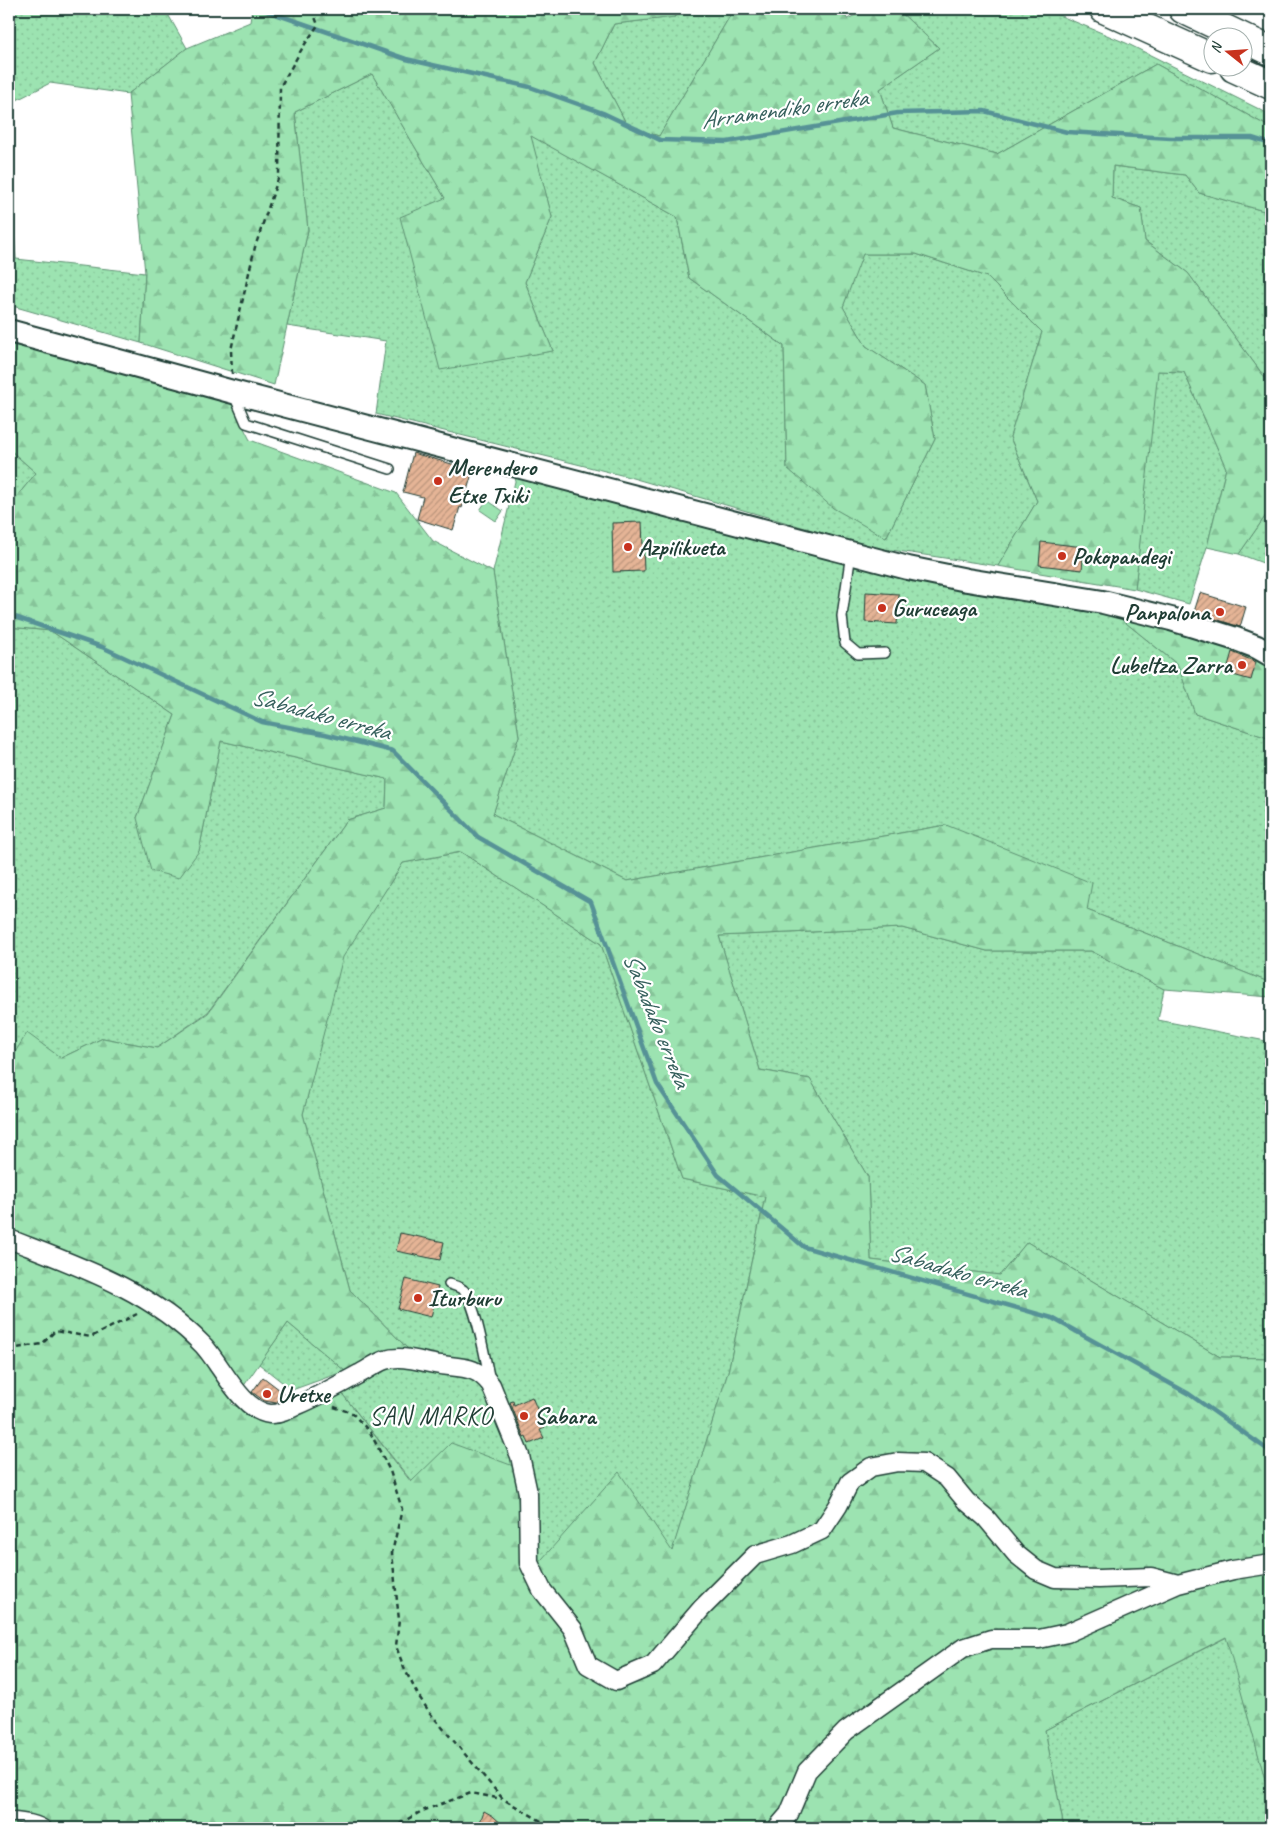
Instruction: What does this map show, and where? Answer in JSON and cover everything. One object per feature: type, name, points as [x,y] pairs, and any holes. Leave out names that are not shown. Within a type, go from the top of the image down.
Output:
[{"type":"highway","points":[[1104,9],[1202,53]]},
{"type":"highway","points":[[1183,9],[1271,51]]},
{"type":"highway","points":[[1252,77],[1271,86]]},
{"type":"street","points":[[9,331],[233,392],[908,568],[967,580],[1103,602],[1171,619],[1236,639],[1271,655]]},
{"type":"street","points":[[9,1239],[92,1271],[156,1305],[173,1317],[204,1346],[254,1409],[273,1414],[312,1400],[385,1360],[399,1357],[428,1364],[473,1369],[485,1376],[491,1385],[520,1456],[528,1493],[530,1563],[542,1590],[573,1629],[588,1666],[616,1681],[653,1666],[702,1608],[755,1554],[792,1544],[822,1530],[838,1506],[850,1482],[871,1467],[898,1462],[924,1463],[946,1478],[986,1518],[1016,1554],[1036,1570],[1055,1578],[1151,1577],[1178,1584]]},
{"type":"street","points":[[777,1828],[790,1814],[807,1771],[846,1731],[963,1648],[992,1639],[1038,1639],[1067,1633],[1178,1584],[1233,1570],[1271,1564]]},
{"type":"lane","points":[[233,392],[246,423],[390,469]]},
{"type":"lane","points":[[851,553],[842,616],[845,643],[858,654],[885,653]]},
{"type":"lane","points":[[449,1284],[458,1286],[466,1293],[474,1314],[491,1385]]},
{"type":"lane","points":[[9,1817],[44,1824],[48,1828]]},
{"type":"path","points":[[233,392],[231,350],[255,247],[279,176],[280,87],[318,25],[312,9]]},
{"type":"path","points":[[9,1349],[42,1344],[56,1331],[91,1337],[156,1305]]},
{"type":"path","points":[[312,1400],[352,1413],[370,1432],[390,1471],[402,1509],[392,1553],[399,1620],[396,1646],[414,1688],[430,1713],[503,1799]]},
{"type":"path","points":[[392,1828],[422,1812],[471,1792],[503,1799],[553,1828]]},
{"type":"green space","points":[[9,9],[165,9],[187,48],[128,94],[50,83],[9,104]]},
{"type":"green space","points":[[252,9],[673,9],[675,17],[614,24],[595,63],[628,127],[659,136],[734,9],[843,9],[847,19],[869,9],[897,9],[939,48],[880,89],[893,128],[997,154],[1156,64],[1271,128],[1271,192],[1264,211],[1199,193],[1185,175],[1113,166],[1112,198],[1141,208],[1145,241],[1188,273],[1271,386],[1271,508],[1239,554],[1207,547],[1226,468],[1184,372],[1158,371],[1135,589],[998,566],[1037,501],[1010,437],[1042,332],[987,277],[916,254],[863,254],[843,307],[866,346],[925,385],[935,439],[886,538],[833,508],[787,468],[784,346],[689,278],[677,217],[531,136],[552,217],[525,282],[553,351],[440,370],[400,217],[445,198],[372,74],[295,112],[308,230],[274,385],[141,343],[145,273],[128,94],[187,48],[250,22]]},
{"type":"green space","points":[[673,9],[734,9],[659,136],[628,127],[595,63],[614,24],[675,17]]},
{"type":"green space","points":[[897,9],[1044,9],[1126,43],[1271,115],[1271,128],[1156,64],[997,154],[893,128],[880,89],[939,48]]},
{"type":"green space","points":[[372,74],[445,198],[553,351],[525,282],[552,217],[530,135],[677,217],[689,278],[784,346],[787,468],[886,538],[935,439],[925,385],[866,346],[843,307],[862,254],[916,254],[987,277],[1042,332],[1010,437],[1037,501],[998,566],[871,547],[629,477],[376,414],[386,341],[287,326],[308,230],[295,112]]},
{"type":"green space","points":[[9,160],[16,259],[145,273],[141,343],[9,305]]},
{"type":"green space","points":[[1113,166],[1185,175],[1199,193],[1264,211],[1271,192],[1271,386],[1188,273],[1145,241],[1141,208],[1112,198]]},
{"type":"green space","points":[[9,330],[227,395],[250,440],[396,493],[433,541],[493,572],[519,736],[493,814],[627,881],[946,825],[1092,883],[1087,910],[1271,983],[1271,997],[1164,989],[1091,951],[987,951],[902,928],[719,936],[760,1070],[810,1079],[868,1177],[871,1260],[1000,1275],[1027,1242],[1220,1357],[1271,1358],[1271,1801],[1226,1637],[1045,1730],[1064,1828],[9,1828],[9,1062],[27,1033],[61,1058],[103,1038],[157,1048],[208,1013],[347,820],[386,808],[387,779],[221,741],[199,851],[179,878],[151,871],[137,818],[175,715],[51,631],[9,627],[9,506],[36,473],[9,449]],"holes":[[[461,852],[601,944],[682,1179],[765,1197],[728,1372],[672,1551],[619,1472],[535,1567],[522,1554],[516,1467],[451,1443],[411,1482],[340,1391],[271,1421],[231,1404],[288,1323],[345,1371],[408,1349],[350,1290],[303,1114],[343,957],[403,863]]]},
{"type":"green space","points":[[1157,371],[1184,372],[1226,468],[1207,547],[1189,604],[1135,589]]},
{"type":"green space","points":[[9,449],[36,473],[9,506]]},
{"type":"green space","points":[[518,469],[1105,606],[1178,665],[1195,714],[1271,739],[1271,983],[1087,910],[946,825],[627,881],[493,814],[519,736],[493,572]]},
{"type":"green space","points":[[487,500],[503,511],[496,521],[480,510]]},
{"type":"green space","points":[[1271,508],[1271,566],[1239,554]]},
{"type":"green space","points":[[1105,606],[1271,662],[1271,739],[1195,714],[1178,665]]},
{"type":"green space","points":[[9,627],[51,631],[175,715],[137,818],[199,851],[221,741],[387,779],[386,808],[347,820],[208,1012],[157,1048],[103,1038],[61,1058],[9,1062]]},
{"type":"green space","points":[[461,852],[601,944],[682,1179],[765,1197],[728,1372],[672,1552],[535,1567],[531,1469],[498,1378],[484,1367],[408,1349],[350,1290],[303,1114],[342,957],[403,863]]},
{"type":"green space","points":[[902,928],[987,951],[1091,951],[1164,989],[1158,1020],[1271,1042],[1271,1358],[1220,1357],[1027,1242],[1000,1275],[871,1260],[868,1177],[810,1079],[760,1070],[719,936]]},
{"type":"green space","points":[[288,1323],[345,1371],[292,1390],[259,1364]]},
{"type":"green space","points":[[394,1361],[472,1376],[487,1386],[516,1467],[412,1482],[340,1391]]},
{"type":"green space","points":[[1227,1637],[1271,1801],[1271,1828],[1064,1828],[1045,1730]]},
{"type":"building","name":"Merendero Etxe Txiki","points":[[413,453],[473,470],[462,508],[460,507],[453,530],[417,519],[423,497],[403,492]]},
{"type":"building","name":"Azpilikueta","points":[[642,522],[644,571],[613,572],[612,523]]},
{"type":"building","name":"Pokopandegi","points":[[1041,542],[1084,547],[1082,570],[1039,565]]},
{"type":"building","name":"Guruceaga","points":[[866,592],[899,594],[897,624],[865,622]]},
{"type":"building","name":"Panpalona","points":[[1200,593],[1246,607],[1240,627],[1194,612]]},
{"type":"building","name":"Lubeltza Zarra","points":[[1232,652],[1256,662],[1251,680],[1226,673]]},
{"type":"building","points":[[400,1233],[444,1242],[440,1260],[396,1251]]},
{"type":"building","name":"Iturburu","points":[[406,1279],[438,1287],[431,1317],[398,1309]]},
{"type":"building","name":"Uretxe","points":[[263,1377],[284,1393],[276,1403],[264,1401],[252,1392]]},
{"type":"building","name":"Sabara","points":[[532,1397],[545,1428],[540,1430],[544,1438],[529,1444],[526,1436],[524,1437],[510,1402],[513,1401],[514,1405]]},
{"type":"building","points":[[484,1811],[493,1816],[506,1828],[478,1828]]},
{"type":"waterway","name":"Arramendiko erreka","points":[[261,9],[406,59],[530,87],[603,113],[660,140],[727,142],[898,113],[984,111],[1067,132],[1171,138],[1252,138],[1271,144]]},
{"type":"waterway","name":"Sabadako erreka","points":[[9,615],[102,647],[262,722],[325,734],[393,751],[478,837],[591,902],[657,1084],[718,1175],[804,1247],[1052,1318],[1189,1394],[1271,1452]]},
{"type":"place","name":"Merendero Etxe Txiki","points":[[438,481]]},
{"type":"place","name":"Azpilikueta","points":[[628,547]]},
{"type":"place","name":"Pokopandegi","points":[[1062,556]]},
{"type":"place","name":"Guruceaga","points":[[882,608]]},
{"type":"place","name":"Panpalona","points":[[1220,612]]},
{"type":"place","name":"Lubeltza Zarra","points":[[1242,665]]},
{"type":"place","name":"Iturburu","points":[[418,1298]]},
{"type":"place","name":"Uretxe","points":[[267,1394]]},
{"type":"place","name":"Sabara","points":[[524,1416]]},
{"type":"district","name":"SAN MARKO","points":[[431,1416]]}]
